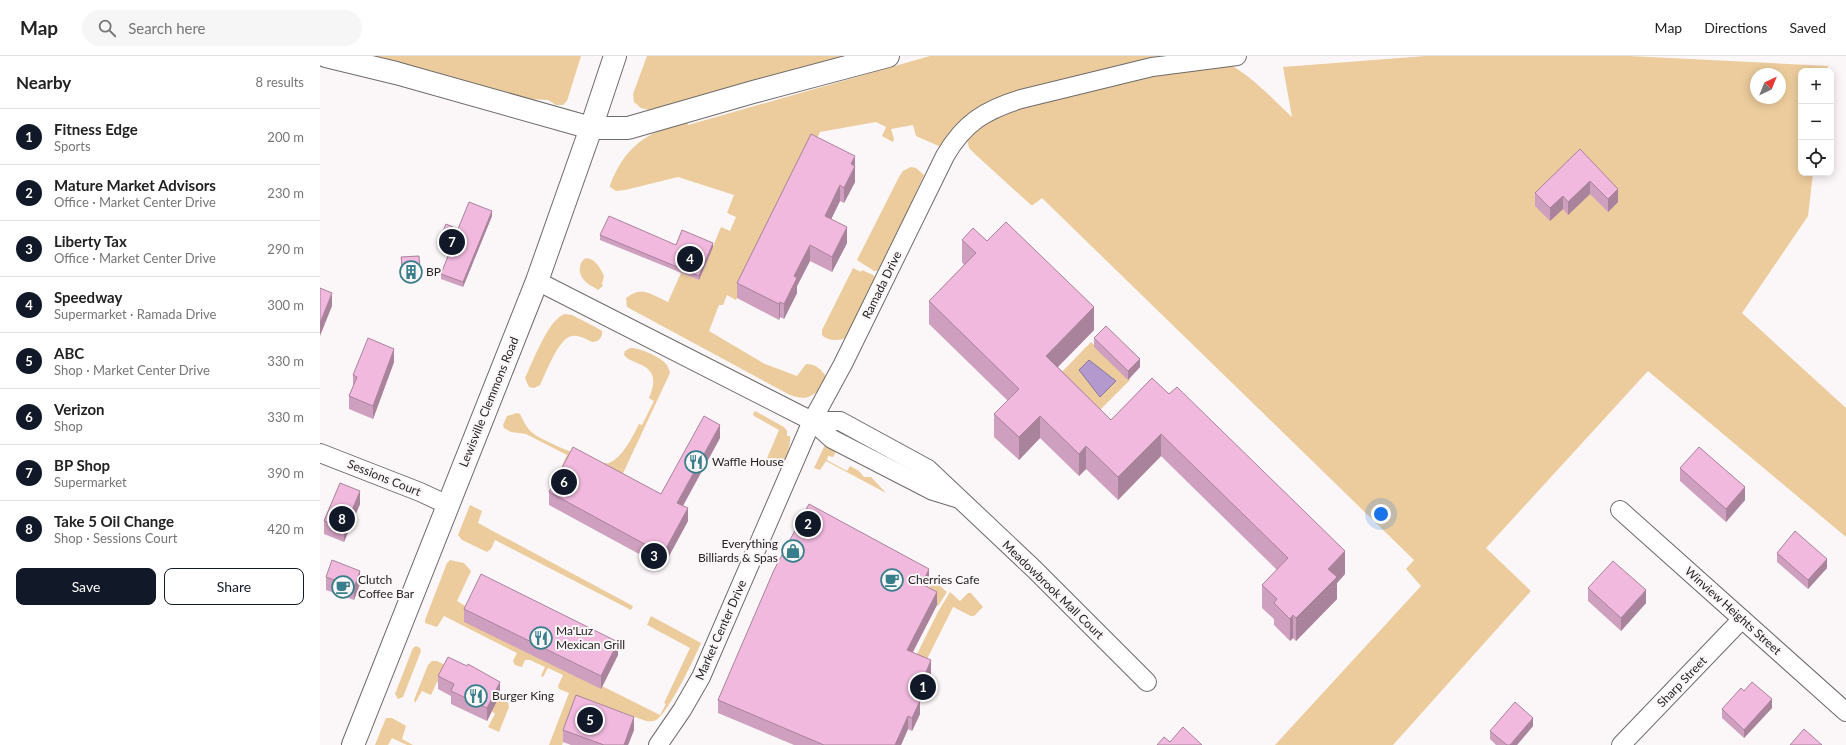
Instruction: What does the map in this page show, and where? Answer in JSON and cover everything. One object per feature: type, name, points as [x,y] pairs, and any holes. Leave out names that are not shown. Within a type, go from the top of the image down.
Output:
[{"type":"main road","points":[[326,56],[396,73],[591,128],[628,128],[753,92],[888,56]]},
{"type":"main road","name":"Lewisville Clemmons Road","points":[[353,745],[537,280],[615,56]]},
{"type":"street","name":"Ramada Drive","points":[[812,421],[843,364],[945,156],[961,132],[972,122],[1002,105],[1021,99],[1152,67],[1237,56]]},
{"type":"street","points":[[537,280],[812,421]]},
{"type":"street","name":"Meadowbrook Mall Court","points":[[812,421],[840,421],[928,469],[1034,569],[1147,682]]},
{"type":"street","name":"Market Center Drive","points":[[658,745],[682,710],[701,677],[812,421]]},
{"type":"street","name":"Sessions Court","points":[[320,453],[420,492],[448,505]]},
{"type":"street","name":"Winview Heights Street","points":[[1620,510],[1846,712]]},
{"type":"street","name":"Sharp Street","points":[[1621,745],[1742,619]]},
{"type":"shaded area","points":[[364,56],[581,56],[567,101],[563,105],[556,105],[548,100],[532,99]]},
{"type":"shaded area","points":[[647,56],[846,56],[650,110],[641,108],[634,102],[633,94]]},
{"type":"shaded area","points":[[930,56],[1163,56],[1117,66],[993,101],[965,117],[949,134],[941,147],[916,136],[913,125],[891,129],[894,139],[893,142],[882,136],[886,127],[876,122],[820,132],[736,300],[727,295],[723,305],[719,305],[709,331],[765,364],[797,376],[806,364],[813,365],[818,368],[827,378],[819,389],[811,396],[801,398],[788,394],[627,307],[626,298],[637,292],[647,292],[668,302],[681,273],[699,280],[721,227],[730,231],[736,217],[727,213],[734,195],[678,177],[625,190],[616,191],[610,187],[616,171],[623,160],[639,142],[660,130],[687,121],[688,125]]},
{"type":"shaded area","points":[[1426,56],[1629,56],[1828,66],[1828,68],[1798,68],[1798,176],[1813,176],[1808,216],[1742,313],[1846,408],[1846,537],[1648,371],[1486,548],[1531,591],[1393,745],[1275,745],[1421,586],[1406,569],[1414,560],[1042,198],[1031,205],[969,148],[967,140],[982,127],[1005,115],[1033,104],[1129,80],[1219,63],[1231,65],[1239,70],[1292,117],[1283,67]]},
{"type":"shaded area","points":[[911,167],[916,168],[924,175],[880,271],[874,271],[857,260],[899,177],[903,171]]},
{"type":"shaded area","points":[[586,258],[595,262],[604,276],[603,286],[598,290],[585,281],[581,275],[580,265]]},
{"type":"shaded area","points":[[853,268],[861,272],[862,270],[876,278],[846,338],[836,340],[824,337],[822,335],[822,330]]},
{"type":"shaded area","points":[[565,314],[572,315],[602,331],[601,338],[592,342],[577,336],[567,338],[562,342],[549,364],[540,385],[534,388],[529,387],[525,378],[542,342],[553,324]]},
{"type":"shaded area","points":[[1091,342],[1130,380],[1099,411],[1061,373]]},
{"type":"shaded area","points":[[630,348],[644,351],[659,358],[667,365],[670,373],[618,484],[568,469],[562,466],[567,455],[526,434],[511,432],[504,428],[503,425],[507,416],[517,413],[520,414],[532,432],[548,442],[595,461],[609,463],[614,460],[623,452],[639,424],[642,425],[654,401],[649,398],[653,386],[653,377],[648,369],[626,358],[624,355],[625,351]]},
{"type":"shaded area","points":[[1089,360],[1116,381],[1100,397],[1079,370]]},
{"type":"shaded area","points":[[755,411],[784,427],[787,431],[787,436],[790,436],[788,451],[781,464],[765,463],[779,430],[754,416],[753,414]]},
{"type":"shaded area","points":[[825,445],[837,450],[833,457],[828,456],[827,460],[847,471],[850,466],[859,471],[864,477],[871,477],[886,493],[826,461],[820,470],[814,468]]},
{"type":"shaded area","points":[[470,505],[482,511],[478,523],[633,606],[631,610],[495,540],[491,549],[487,552],[462,540],[458,535]]},
{"type":"shaded area","points":[[450,560],[464,563],[471,571],[457,601],[601,689],[602,686],[660,715],[666,704],[664,703],[690,648],[647,625],[651,616],[701,643],[668,707],[656,720],[646,721],[581,697],[562,745],[549,745],[569,693],[559,689],[558,686],[563,675],[548,668],[543,677],[541,676],[545,667],[530,660],[525,660],[522,667],[515,665],[513,661],[517,653],[444,616],[437,627],[425,623],[447,563]]},
{"type":"shaded area","points":[[926,574],[947,592],[938,606],[934,603]]},
{"type":"shaded area","points":[[950,592],[960,601],[968,593],[971,593],[983,607],[974,616],[971,616],[953,607],[925,663],[917,654]]},
{"type":"shaded area","points":[[416,646],[420,648],[421,651],[403,697],[398,699],[395,694],[413,648]]},
{"type":"shaded area","points":[[432,661],[437,661],[449,667],[441,683],[437,682],[431,695],[422,691],[415,703],[414,700],[428,665]]},
{"type":"shaded area","points":[[483,684],[499,692],[508,702],[509,707],[499,732],[488,727],[495,714],[492,711],[500,695]]},
{"type":"shaded area","points":[[386,718],[392,718],[406,726],[402,739],[413,745],[407,745],[392,738],[388,745],[375,745]]},
{"type":"building","points":[[811,134],[855,156],[851,164],[855,166],[844,188],[840,185],[825,216],[847,227],[832,257],[810,245],[794,276],[797,278],[784,304],[780,302],[779,304],[737,283]]},
{"type":"building","points":[[1580,149],[1618,189],[1608,199],[1590,181],[1568,202],[1563,196],[1550,208],[1535,193]]},
{"type":"building","name":"BP","points":[[469,202],[492,211],[463,282],[441,274],[452,246],[439,241],[446,224],[458,229]]},
{"type":"building","points":[[609,216],[676,245],[682,230],[713,243],[699,276],[600,235]]},
{"type":"building","points":[[1006,222],[1094,307],[1046,356],[1111,420],[1152,378],[1169,394],[1177,387],[1345,551],[1328,569],[1337,577],[1296,618],[1293,615],[1290,619],[1274,603],[1277,599],[1262,585],[1288,558],[1161,434],[1118,477],[1086,446],[1079,454],[1040,416],[1019,437],[994,414],[1019,389],[929,301],[976,253],[962,240],[973,228],[987,241]]},
{"type":"building","points":[[419,256],[420,269],[403,271],[401,257]]},
{"type":"building","points":[[320,288],[332,293],[320,323]]},
{"type":"building","points":[[1106,326],[1140,359],[1128,371],[1094,338]]},
{"type":"building","points":[[368,338],[394,349],[373,406],[349,396],[357,377],[353,375]]},
{"type":"building","points":[[704,416],[720,425],[677,503],[688,508],[663,554],[549,492],[573,447],[661,494]]},
{"type":"building","points":[[1699,447],[1745,487],[1726,509],[1680,468]]},
{"type":"building","points":[[340,483],[360,491],[344,529],[324,521]]},
{"type":"building","points":[[809,504],[929,569],[922,584],[937,592],[907,650],[931,660],[915,699],[920,701],[912,718],[908,716],[895,745],[824,745],[718,700],[774,570]]},
{"type":"building","points":[[1795,531],[1827,559],[1808,580],[1777,553]]},
{"type":"building","points":[[332,560],[360,571],[354,587],[326,577]]},
{"type":"building","points":[[1613,561],[1646,590],[1621,618],[1588,588]]},
{"type":"building","name":"Ma'Luz Mexican Grill","points":[[481,574],[618,642],[601,676],[464,609]]},
{"type":"building","points":[[448,657],[467,666],[468,664],[500,682],[487,708],[451,691],[454,684],[438,676]]},
{"type":"building","points":[[1752,682],[1772,699],[1744,730],[1722,709],[1741,688],[1744,691]]},
{"type":"building","points":[[576,695],[634,717],[624,745],[604,745],[563,730]]},
{"type":"building","points":[[1515,702],[1533,718],[1510,745],[1507,745],[1490,731]]},
{"type":"building","points":[[1183,727],[1202,745],[1157,745],[1164,737],[1170,742]]},
{"type":"building","points":[[1804,729],[1822,745],[1790,745]]},
{"type":"place","name":"BP Shop","points":[[452,242]]},
{"type":"place","name":"Speedway","points":[[690,259]]},
{"type":"place","name":"BP","points":[[411,272]]},
{"type":"place","name":"Waffle House","points":[[696,462]]},
{"type":"place","name":"Verizon","points":[[564,482]]},
{"type":"place","name":"Take 5 Oil Change","points":[[342,519]]},
{"type":"place","name":"Mature Market Advisors","points":[[808,524]]},
{"type":"place","name":"Everything Billiards & Spas","points":[[793,551]]},
{"type":"place","name":"Liberty Tax","points":[[654,556]]},
{"type":"place","name":"Cherries Cafe","points":[[892,580]]},
{"type":"place","name":"Clutch Coffee Bar","points":[[343,587]]},
{"type":"place","name":"Ma'Luz Mexican Grill","points":[[541,638]]},
{"type":"place","name":"Fitness Edge","points":[[923,687]]},
{"type":"place","name":"Burger King","points":[[476,696]]},
{"type":"place","name":"ABC","points":[[590,720]]}]
